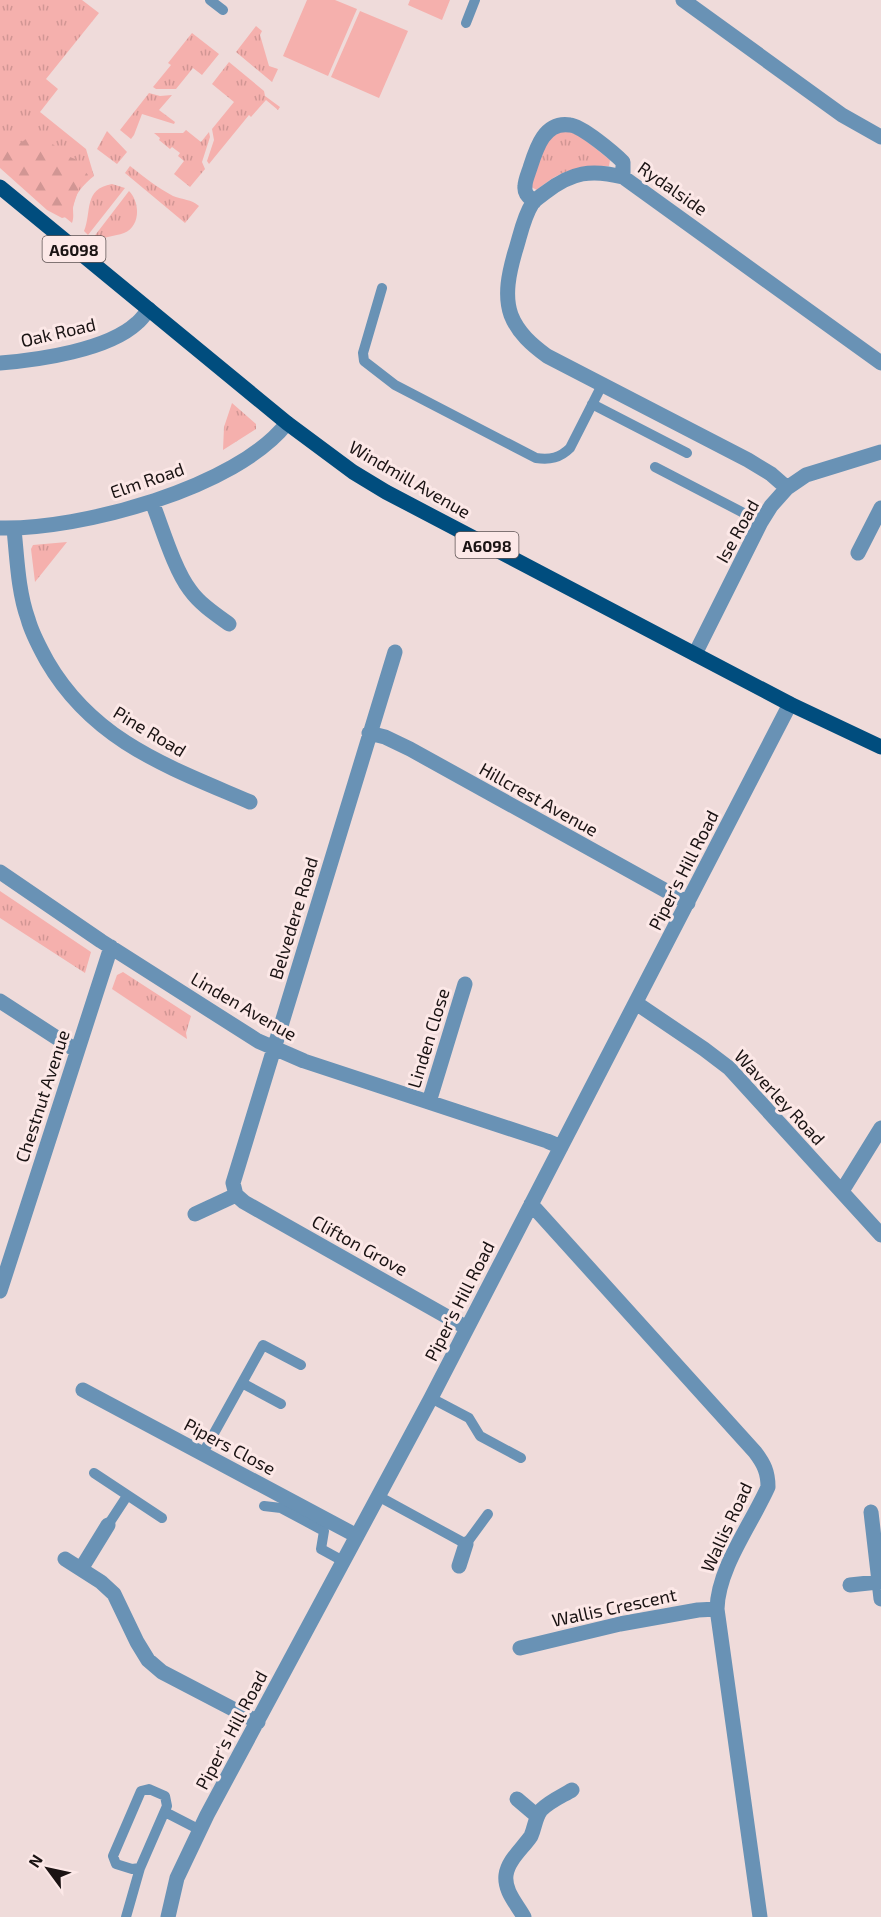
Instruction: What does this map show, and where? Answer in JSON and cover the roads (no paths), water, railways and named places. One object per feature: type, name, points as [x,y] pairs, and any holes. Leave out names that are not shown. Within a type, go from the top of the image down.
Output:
[{"type":"main road","name":"Windmill Avenue","points":[[0,187],[288,423],[353,472],[386,492],[790,704],[881,747]]},
{"type":"street","points":[[683,0],[842,115],[881,137]]},
{"type":"street","points":[[534,202],[526,195],[525,186],[538,144],[548,129],[563,124],[573,125],[615,154],[623,162],[623,177]]},
{"type":"street","name":"Rydalside","points":[[787,488],[771,474],[748,460],[547,356],[519,331],[511,316],[507,299],[511,265],[528,212],[534,202],[561,180],[578,175],[594,172],[623,177],[881,363]]},
{"type":"street","name":"Oak Road","points":[[0,363],[61,354],[106,342],[137,324],[149,309]]},
{"type":"street","name":"Elm Road","points":[[7,528],[59,524],[106,515],[152,502],[232,467],[259,452],[275,439],[288,423]]},
{"type":"street","name":"Ise Road","points":[[695,654],[761,522],[787,488],[806,475],[881,452]]},
{"type":"street","points":[[152,502],[178,568],[189,589],[210,611],[229,624]]},
{"type":"street","points":[[858,553],[881,508]]},
{"type":"street","name":"Pine Road","points":[[7,528],[27,619],[58,679],[75,701],[98,723],[139,751],[168,767],[250,802]]},
{"type":"street","name":"Belvedere Road","points":[[236,1195],[233,1183],[395,652]]},
{"type":"street","name":"Piper's Hill Road","points":[[168,1917],[177,1878],[200,1830],[431,1398],[790,704]]},
{"type":"street","name":"Hillcrest Avenue","points":[[369,733],[385,736],[410,749],[688,903]]},
{"type":"street","name":"Linden Avenue","points":[[0,872],[111,947],[243,1032],[273,1048],[304,1061],[561,1147]]},
{"type":"street","name":"Chestnut Avenue","points":[[0,1291],[111,947]]},
{"type":"street","name":"Linden Close","points":[[429,1102],[465,984]]},
{"type":"street","points":[[0,1001],[77,1051]]},
{"type":"street","name":"Waverley Road","points":[[636,1003],[729,1068],[881,1235]]},
{"type":"street","points":[[842,1191],[881,1128]]},
{"type":"street","points":[[195,1214],[236,1195]]},
{"type":"street","name":"Clifton Grove","points":[[236,1195],[244,1203],[467,1328]]},
{"type":"street","name":"Wallis Road","points":[[531,1204],[755,1452],[768,1474],[768,1487],[722,1576],[717,1594],[717,1609],[760,1917]]},
{"type":"street","name":"Pipers Close","points":[[83,1390],[357,1536]]},
{"type":"street","points":[[871,1512],[881,1599]]},
{"type":"street","points":[[81,1569],[108,1525]]},
{"type":"street","points":[[459,1566],[466,1544]]},
{"type":"street","points":[[65,1559],[101,1582],[114,1594],[148,1660],[162,1672],[258,1722]]},
{"type":"street","points":[[850,1585],[878,1582]]},
{"type":"street","name":"Wallis Crescent","points":[[520,1647],[620,1624],[698,1610],[717,1609]]},
{"type":"street","points":[[524,1917],[507,1889],[506,1874],[511,1862],[533,1833],[537,1816],[550,1802],[572,1790]]},
{"type":"street","points":[[517,1799],[537,1816]]},
{"type":"lane","points":[[210,0],[223,10]]},
{"type":"lane","points":[[466,23],[475,0]]},
{"type":"lane","points":[[382,288],[363,353],[364,361],[395,385],[536,458],[549,460],[564,454],[570,448],[602,385]]},
{"type":"lane","points":[[592,404],[687,453]]},
{"type":"lane","points":[[655,467],[761,522]]},
{"type":"lane","points":[[203,1453],[262,1345],[301,1365]]},
{"type":"lane","points":[[242,1383],[281,1404]]},
{"type":"lane","points":[[431,1398],[469,1418],[480,1436],[521,1458]]},
{"type":"lane","points":[[94,1473],[162,1518]]},
{"type":"lane","points":[[108,1525],[127,1496]]},
{"type":"lane","points":[[378,1496],[426,1520],[466,1544],[488,1514]]},
{"type":"lane","points":[[264,1506],[281,1508],[324,1530],[321,1550],[343,1561]]},
{"type":"lane","points":[[126,1917],[140,1868],[167,1806],[165,1796],[149,1789],[141,1791],[113,1856],[116,1864],[132,1869],[140,1868]]},
{"type":"lane","points":[[165,1812],[200,1830]]}]
